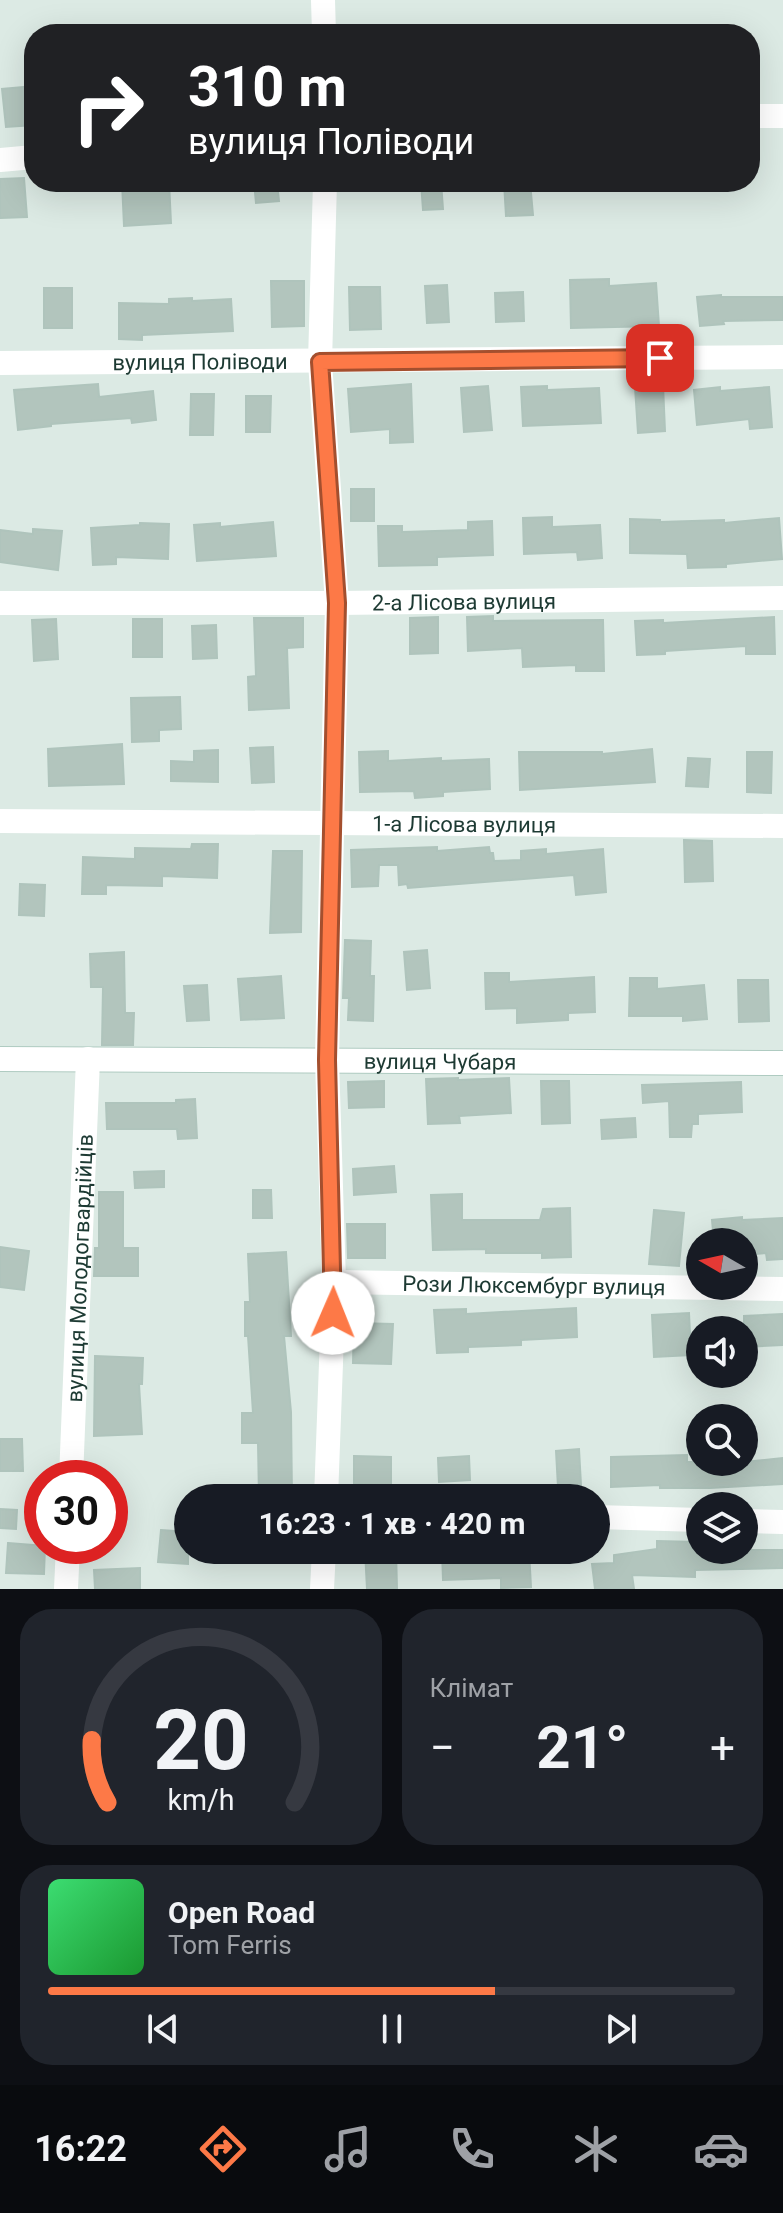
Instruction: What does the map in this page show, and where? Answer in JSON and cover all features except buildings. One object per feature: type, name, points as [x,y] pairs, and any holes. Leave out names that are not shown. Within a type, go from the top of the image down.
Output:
[{"type":"street","points":[[323,0],[324,24]]},
{"type":"street","points":[[760,116],[783,116]]},
{"type":"street","points":[[0,160],[24,158]]},
{"type":"street","points":[[325,192],[320,362],[337,603],[327,1060],[334,1282],[327,1484]]},
{"type":"street","name":"вулиця Поліводи","points":[[0,363],[783,357]]},
{"type":"street","name":"2-а Лісова вулиця","points":[[0,603],[783,598]]},
{"type":"street","name":"1-а Лісова вулиця","points":[[0,821],[783,826]]},
{"type":"street","name":"вулиця Чубаря","points":[[0,1059],[783,1063]]},
{"type":"street","name":"вулиця Молодогвардійців","points":[[72,1460],[88,1059]]},
{"type":"street","name":"Рози Люксембург вулиця","points":[[334,1282],[783,1289]]},
{"type":"street","points":[[610,1517],[686,1520]]},
{"type":"street","points":[[758,1521],[783,1522]]},
{"type":"street","points":[[66,1589],[67,1564]]},
{"type":"street","points":[[322,1589],[323,1564]]},
{"type":"route","points":[[333,1313],[327,1060],[337,603],[320,362],[660,358]]}]
